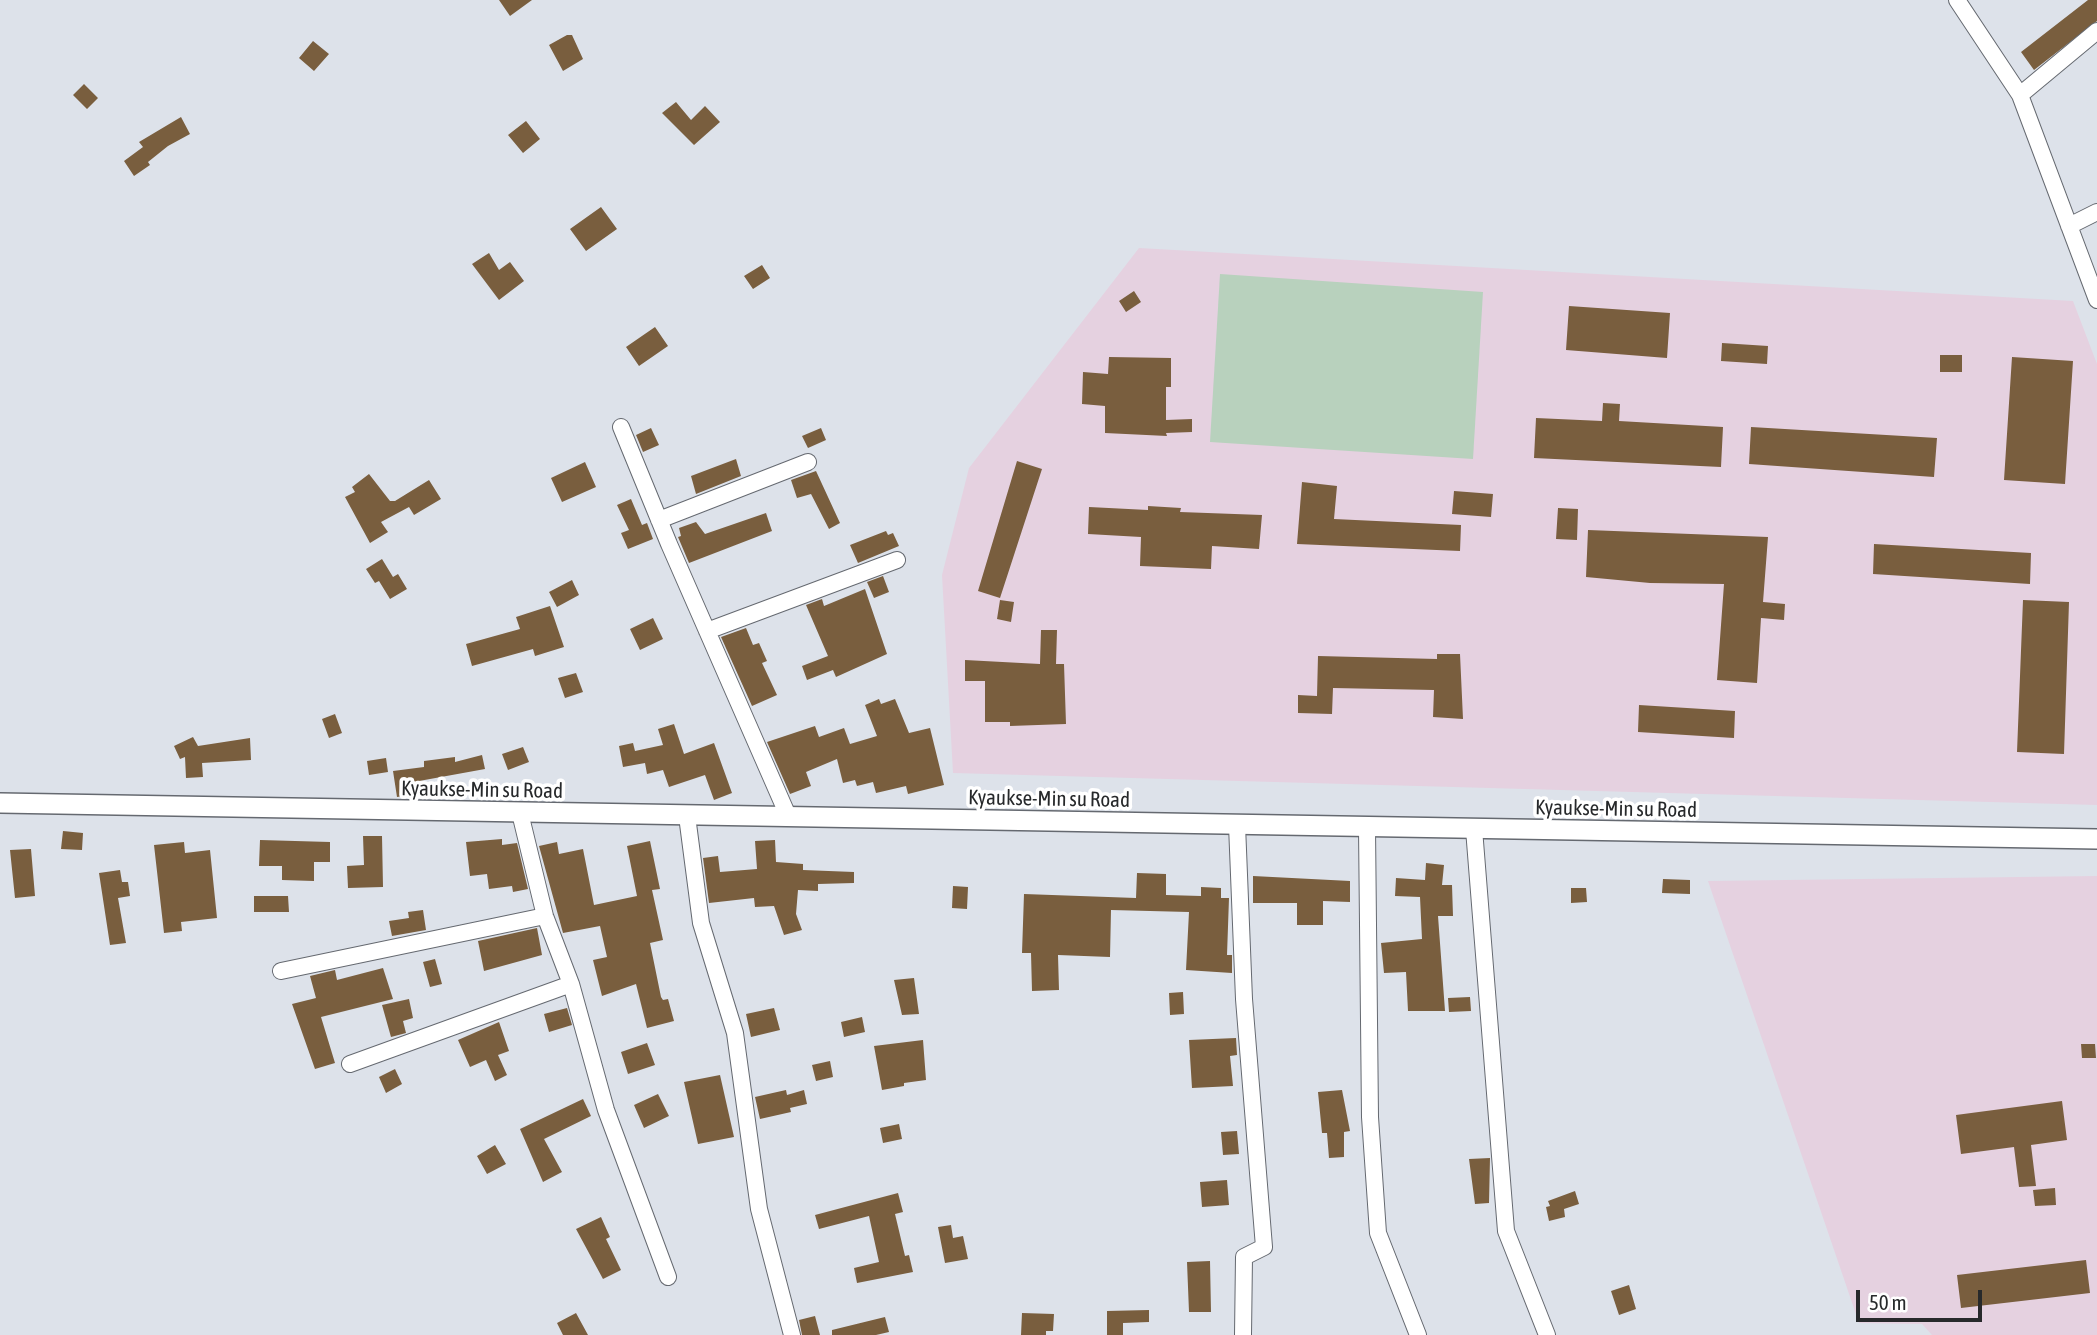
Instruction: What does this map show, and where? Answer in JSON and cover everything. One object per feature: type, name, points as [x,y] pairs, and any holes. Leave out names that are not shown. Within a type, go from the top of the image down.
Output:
[{"type":"street","points":[[1957,0],[2020,95],[2097,300]]},
{"type":"street","points":[[2020,95],[2097,31]]},
{"type":"street","points":[[2069,226],[2097,212]]},
{"type":"street","points":[[621,427],[789,818]]},
{"type":"street","points":[[659,520],[808,462]]},
{"type":"street","points":[[707,631],[897,561]]},
{"type":"street","name":"Kyaukse-Min su Road","points":[[0,803],[2097,839]]},
{"type":"street","points":[[520,813],[545,916],[571,984],[606,1110],[668,1277]]},
{"type":"street","points":[[687,816],[701,923],[735,1033],[759,1209],[792,1335]]},
{"type":"street","points":[[1237,825],[1244,999],[1264,1247],[1244,1257],[1243,1335]]},
{"type":"street","points":[[1367,828],[1370,1117],[1378,1233],[1418,1335]]},
{"type":"street","points":[[1474,829],[1506,1231],[1546,1335]]},
{"type":"street","points":[[281,971],[545,916]]},
{"type":"street","points":[[349,1064],[571,984]]},
{"type":"shaded area","points":[[1139,248],[2073,301],[2097,364],[2097,805],[953,773],[942,575],[969,468]]},
{"type":"shaded area","points":[[2097,876],[2097,1335],[1932,1335],[1922,1324],[1859,1323],[1708,881]]},
{"type":"green space","points":[[1220,274],[1483,292],[1473,459],[1210,442]]},
{"type":"building","points":[[499,0],[532,0],[510,16]]},
{"type":"building","points":[[2088,0],[2097,0],[2097,21],[2034,70],[2021,52]]},
{"type":"building","points":[[572,35],[583,59],[563,71],[549,45]]},
{"type":"building","points":[[313,41],[329,54],[314,71],[299,58]]},
{"type":"building","points":[[84,84],[98,98],[87,109],[73,95]]},
{"type":"building","points":[[676,102],[691,120],[705,106],[720,122],[694,145],[662,113]]},
{"type":"building","points":[[181,117],[190,134],[168,146],[148,162],[150,165],[134,176],[124,161],[143,147],[139,142]]},
{"type":"building","points":[[526,121],[540,139],[523,153],[508,135]]},
{"type":"building","points":[[601,207],[617,229],[586,251],[570,229]]},
{"type":"building","points":[[489,253],[499,270],[510,262],[524,281],[499,300],[472,264]]},
{"type":"building","points":[[762,265],[770,278],[753,289],[744,276]]},
{"type":"building","points":[[1134,291],[1141,302],[1126,312],[1119,301]]},
{"type":"building","points":[[1569,306],[1670,313],[1667,358],[1566,350]]},
{"type":"building","points":[[655,327],[668,346],[639,366],[626,347]]},
{"type":"building","points":[[1722,343],[1768,346],[1767,364],[1721,361]]},
{"type":"building","points":[[1940,355],[1962,355],[1962,372],[1940,372]]},
{"type":"building","points":[[1109,357],[1171,358],[1171,387],[1166,387],[1166,420],[1192,419],[1192,432],[1166,433],[1167,436],[1105,433],[1105,406],[1082,404],[1083,372],[1108,374]]},
{"type":"building","points":[[2012,357],[2073,361],[2065,484],[2004,480]]},
{"type":"building","points":[[1603,403],[1620,404],[1619,421],[1723,427],[1721,467],[1534,458],[1536,418],[1602,421]]},
{"type":"building","points":[[1751,427],[1937,438],[1934,477],[1749,464]]},
{"type":"building","points":[[651,428],[659,445],[643,452],[636,435]]},
{"type":"building","points":[[821,428],[826,440],[808,448],[802,436]]},
{"type":"building","points":[[736,459],[741,476],[696,494],[691,476]]},
{"type":"building","points":[[1017,461],[1042,469],[1000,598],[978,591]]},
{"type":"building","points":[[585,462],[596,487],[562,502],[551,478]]},
{"type":"building","points":[[816,471],[840,523],[829,529],[811,494],[797,498],[791,480]]},
{"type":"building","points":[[369,474],[390,501],[395,501],[429,480],[441,499],[414,515],[409,507],[381,522],[388,532],[370,543],[345,497],[355,492],[352,487]]},
{"type":"building","points":[[1302,482],[1337,486],[1334,519],[1461,525],[1460,551],[1297,544]]},
{"type":"building","points":[[1454,491],[1493,494],[1491,517],[1452,514]]},
{"type":"building","points":[[631,499],[642,525],[647,523],[653,539],[628,549],[621,533],[629,530],[617,505]]},
{"type":"building","points":[[1148,506],[1181,508],[1180,512],[1262,515],[1259,549],[1212,546],[1211,569],[1140,566],[1141,537],[1088,534],[1089,507],[1148,510]]},
{"type":"building","points":[[1558,508],[1578,509],[1577,540],[1556,539]]},
{"type":"building","points":[[766,513],[772,531],[689,563],[678,537],[681,536],[679,528],[696,522],[705,534]]},
{"type":"building","points":[[1588,530],[1768,537],[1763,602],[1785,604],[1784,620],[1761,618],[1757,683],[1717,680],[1724,584],[1650,583],[1586,577]]},
{"type":"building","points":[[886,531],[888,535],[893,533],[899,546],[858,563],[850,545]]},
{"type":"building","points":[[1874,544],[2031,553],[2030,584],[1873,574]]},
{"type":"building","points":[[382,559],[393,577],[398,574],[407,589],[390,599],[379,581],[375,583],[366,569]]},
{"type":"building","points":[[883,576],[889,592],[874,598],[867,582]]},
{"type":"building","points":[[572,580],[579,595],[557,607],[549,592]]},
{"type":"building","points":[[865,589],[887,654],[836,677],[833,670],[807,680],[802,666],[828,656],[806,605],[822,599],[824,606]]},
{"type":"building","points":[[1000,600],[1014,602],[1011,622],[997,619]]},
{"type":"building","points":[[2023,600],[2069,602],[2064,754],[2017,752]]},
{"type":"building","points":[[550,606],[564,647],[535,656],[533,649],[472,666],[466,644],[520,629],[516,617]]},
{"type":"building","points":[[653,618],[663,639],[640,650],[630,629]]},
{"type":"building","points":[[746,628],[753,645],[759,643],[767,661],[762,663],[777,695],[752,706],[721,637]]},
{"type":"building","points":[[1041,630],[1057,630],[1056,664],[1064,664],[1066,724],[1010,726],[1010,722],[985,722],[985,681],[965,681],[965,660],[1040,664]]},
{"type":"building","points":[[1437,654],[1460,654],[1463,719],[1433,717],[1434,690],[1333,688],[1332,714],[1298,713],[1298,695],[1317,696],[1318,656],[1437,659]]},
{"type":"building","points":[[576,673],[583,692],[565,698],[558,678]]},
{"type":"building","points":[[879,699],[881,704],[895,699],[909,733],[930,728],[944,785],[908,794],[906,786],[876,793],[873,782],[857,786],[855,780],[843,783],[837,759],[806,772],[811,786],[790,794],[767,742],[815,726],[819,737],[844,728],[850,744],[877,736],[865,705]]},
{"type":"building","points":[[1639,705],[1735,711],[1734,738],[1638,732]]},
{"type":"building","points":[[335,714],[342,733],[329,738],[322,719]]},
{"type":"building","points":[[674,724],[684,754],[714,743],[732,793],[714,800],[705,775],[669,787],[663,770],[647,774],[645,763],[623,767],[619,746],[633,743],[635,751],[663,745],[658,729]]},
{"type":"building","points":[[193,737],[198,746],[250,738],[251,760],[202,763],[203,777],[186,778],[185,757],[180,759],[174,746]]},
{"type":"building","points":[[523,747],[529,762],[508,770],[502,754]]},
{"type":"building","points":[[482,755],[485,769],[419,781],[420,794],[397,797],[393,771],[424,767],[424,761],[455,757],[455,762]]},
{"type":"building","points":[[386,758],[388,772],[369,775],[367,761]]},
{"type":"building","points":[[63,831],[83,833],[82,850],[61,849]]},
{"type":"building","points":[[363,836],[382,836],[383,887],[348,888],[347,866],[364,865]]},
{"type":"building","points":[[502,839],[502,845],[517,843],[528,889],[513,892],[512,886],[489,889],[487,874],[470,876],[466,842]]},
{"type":"building","points":[[260,840],[330,842],[330,862],[314,862],[314,881],[282,880],[282,866],[259,866]]},
{"type":"building","points":[[775,840],[776,862],[803,864],[803,870],[854,872],[854,883],[818,884],[818,891],[798,890],[796,914],[802,930],[784,935],[774,906],[755,907],[754,898],[709,903],[703,858],[718,856],[720,872],[757,869],[755,841]]},
{"type":"building","points":[[650,841],[660,889],[652,890],[663,940],[650,943],[661,997],[663,1000],[668,999],[674,1021],[647,1028],[636,984],[602,996],[593,960],[607,957],[600,926],[563,933],[539,846],[557,842],[559,854],[583,849],[594,905],[637,896],[627,846]]},
{"type":"building","points":[[184,842],[185,853],[210,850],[217,918],[181,922],[182,931],[164,933],[154,845]]},
{"type":"building","points":[[31,849],[35,896],[15,898],[10,850]]},
{"type":"building","points":[[1426,863],[1444,865],[1442,885],[1452,885],[1453,916],[1438,916],[1445,1011],[1408,1011],[1406,972],[1384,973],[1381,943],[1422,939],[1420,897],[1395,896],[1396,878],[1425,880]]},
{"type":"building","points":[[120,870],[122,882],[128,882],[130,896],[118,898],[126,943],[110,945],[99,873]]},
{"type":"building","points":[[1137,873],[1166,874],[1166,895],[1201,896],[1201,887],[1221,888],[1221,898],[1229,898],[1227,955],[1232,955],[1232,973],[1186,970],[1189,912],[1111,910],[1110,957],[1058,955],[1059,990],[1032,991],[1031,953],[1022,953],[1024,894],[1136,898]]},
{"type":"building","points":[[1253,876],[1350,881],[1350,902],[1323,901],[1323,925],[1297,925],[1297,903],[1253,903]]},
{"type":"building","points":[[1663,879],[1690,880],[1690,894],[1662,893]]},
{"type":"building","points":[[953,886],[968,887],[967,909],[952,908]]},
{"type":"building","points":[[1571,888],[1586,888],[1587,902],[1571,903]]},
{"type":"building","points":[[254,896],[288,896],[289,912],[254,912]]},
{"type":"building","points":[[423,910],[426,930],[392,936],[389,921],[409,918],[408,912]]},
{"type":"building","points":[[537,928],[542,955],[484,971],[478,941]]},
{"type":"building","points":[[435,959],[442,984],[430,987],[423,962]]},
{"type":"building","points":[[383,968],[393,999],[321,1017],[335,1063],[315,1069],[292,1004],[316,998],[310,976],[335,970],[337,980]]},
{"type":"building","points":[[914,978],[919,1014],[902,1015],[894,980]]},
{"type":"building","points":[[1183,992],[1184,1014],[1170,1015],[1169,993]]},
{"type":"building","points":[[1470,997],[1471,1011],[1449,1012],[1448,998]]},
{"type":"building","points":[[409,999],[413,1018],[403,1021],[406,1033],[391,1037],[382,1005]]},
{"type":"building","points":[[567,1008],[572,1025],[549,1032],[544,1014]]},
{"type":"building","points":[[774,1008],[780,1030],[751,1037],[746,1014]]},
{"type":"building","points":[[862,1017],[865,1032],[844,1037],[841,1022]]},
{"type":"building","points":[[499,1022],[509,1051],[498,1055],[507,1075],[495,1081],[486,1060],[470,1067],[458,1040]]},
{"type":"building","points":[[1236,1038],[1237,1055],[1230,1056],[1233,1086],[1192,1088],[1189,1040]]},
{"type":"building","points":[[923,1040],[926,1080],[882,1090],[874,1046]]},
{"type":"building","points":[[647,1043],[655,1065],[628,1074],[621,1052]]},
{"type":"building","points":[[2081,1044],[2095,1044],[2096,1058],[2082,1058]]},
{"type":"building","points":[[830,1061],[833,1077],[816,1081],[812,1065]]},
{"type":"building","points":[[395,1069],[402,1084],[386,1093],[379,1077]]},
{"type":"building","points":[[720,1075],[734,1137],[698,1144],[684,1082]]},
{"type":"building","points":[[786,1090],[787,1095],[804,1090],[807,1104],[790,1108],[791,1112],[760,1119],[755,1097]]},
{"type":"building","points":[[1342,1090],[1350,1131],[1344,1132],[1344,1157],[1329,1158],[1327,1133],[1322,1133],[1318,1092]]},
{"type":"building","points":[[658,1094],[669,1116],[644,1128],[634,1105]]},
{"type":"building","points":[[583,1099],[591,1116],[544,1139],[562,1172],[543,1182],[520,1129]]},
{"type":"building","points":[[2062,1101],[2067,1140],[2031,1145],[2036,1186],[2019,1187],[2014,1147],[1961,1154],[1956,1115]]},
{"type":"building","points":[[899,1124],[902,1139],[883,1143],[880,1128]]},
{"type":"building","points":[[1237,1131],[1239,1154],[1223,1155],[1221,1132]]},
{"type":"building","points":[[495,1145],[506,1164],[487,1174],[477,1156]]},
{"type":"building","points":[[1490,1158],[1489,1203],[1475,1204],[1469,1159]]},
{"type":"building","points":[[1227,1180],[1229,1205],[1202,1207],[1200,1182]]},
{"type":"building","points":[[2055,1188],[2056,1205],[2035,1206],[2033,1190]]},
{"type":"building","points":[[1575,1191],[1579,1204],[1564,1209],[1565,1217],[1549,1221],[1546,1207],[1550,1206],[1548,1201]]},
{"type":"building","points":[[898,1193],[903,1212],[895,1214],[905,1256],[909,1255],[913,1272],[857,1283],[854,1268],[879,1262],[869,1216],[819,1229],[815,1215]]},
{"type":"building","points":[[601,1217],[610,1237],[606,1239],[621,1270],[603,1279],[576,1229]]},
{"type":"building","points":[[951,1225],[953,1238],[963,1236],[968,1259],[945,1263],[938,1227]]},
{"type":"building","points":[[2086,1260],[2090,1293],[1961,1308],[1957,1275]]},
{"type":"building","points":[[1210,1261],[1211,1312],[1189,1312],[1187,1262]]},
{"type":"building","points":[[1629,1285],[1636,1309],[1619,1315],[1611,1291]]},
{"type":"building","points":[[1149,1310],[1149,1322],[1123,1323],[1123,1335],[1107,1335],[1107,1311]]},
{"type":"building","points":[[576,1313],[588,1335],[563,1335],[557,1323]]},
{"type":"building","points":[[1022,1313],[1054,1314],[1053,1331],[1046,1331],[1046,1335],[1021,1335]]},
{"type":"building","points":[[815,1316],[820,1335],[802,1335],[799,1320]]},
{"type":"building","points":[[885,1317],[889,1332],[876,1335],[832,1335],[832,1330]]}]
